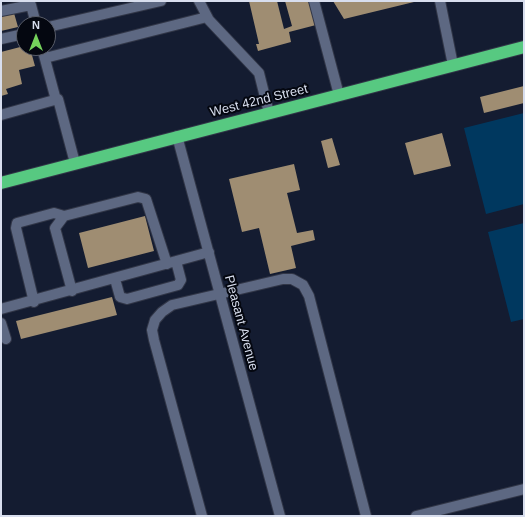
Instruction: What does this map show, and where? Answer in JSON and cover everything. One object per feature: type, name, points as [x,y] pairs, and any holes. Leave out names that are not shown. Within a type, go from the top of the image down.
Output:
[{"type":"highway","name":"West 42nd Street","points":[[1,183],[524,47]]},
{"type":"street","points":[[56,25],[161,1]]},
{"type":"street","points":[[199,1],[207,17],[259,73],[269,113]]},
{"type":"street","points":[[314,1],[338,95]]},
{"type":"street","points":[[440,1],[453,65]]},
{"type":"street","points":[[1,11],[30,5],[33,16]]},
{"type":"street","points":[[75,163],[58,99],[56,100],[45,58],[207,17]]},
{"type":"street","points":[[1,39],[16,36]]},
{"type":"street","points":[[1,114],[56,100]]},
{"type":"street","name":"Pleasant Avenue","points":[[177,136],[280,516]]},
{"type":"street","points":[[34,302],[16,228],[17,223],[54,213],[64,216],[138,197],[146,199],[171,262],[181,280],[178,286],[127,299],[120,297],[114,278]]},
{"type":"street","points":[[64,216],[55,228],[72,291]]},
{"type":"street","points":[[1,309],[34,302],[209,252]]},
{"type":"street","points":[[202,516],[152,330],[156,320],[162,312],[172,305],[283,278],[292,279],[302,286],[309,296],[366,516]]},
{"type":"street","points":[[1,322],[6,339]]},
{"type":"street","points":[[416,516],[524,489]]},
{"type":"water","points":[[524,113],[524,204],[486,214],[464,128]]},
{"type":"water","points":[[524,223],[524,319],[511,322],[488,232]]},
{"type":"building","points":[[249,1],[277,1],[284,29],[292,26],[285,1],[310,1],[316,25],[289,32],[291,42],[258,51],[256,44],[259,44]]},
{"type":"building","points":[[333,1],[414,1],[414,2],[344,19]]},
{"type":"building","points":[[14,13],[16,27],[1,31],[1,16]]},
{"type":"building","points":[[16,48],[16,56],[32,56],[35,66],[19,70],[22,84],[6,89],[8,94],[1,96],[1,52]]},
{"type":"building","points":[[524,86],[524,103],[484,113],[480,97]]},
{"type":"building","points":[[442,133],[451,166],[414,175],[405,143]]},
{"type":"building","points":[[332,138],[340,165],[328,168],[321,141]]},
{"type":"building","points":[[294,164],[300,190],[287,193],[297,233],[313,230],[315,240],[291,246],[296,268],[270,274],[259,228],[242,232],[229,179]]},
{"type":"building","points":[[145,216],[154,251],[88,268],[79,233]]},
{"type":"building","points":[[112,297],[117,315],[21,339],[16,321]]}]
